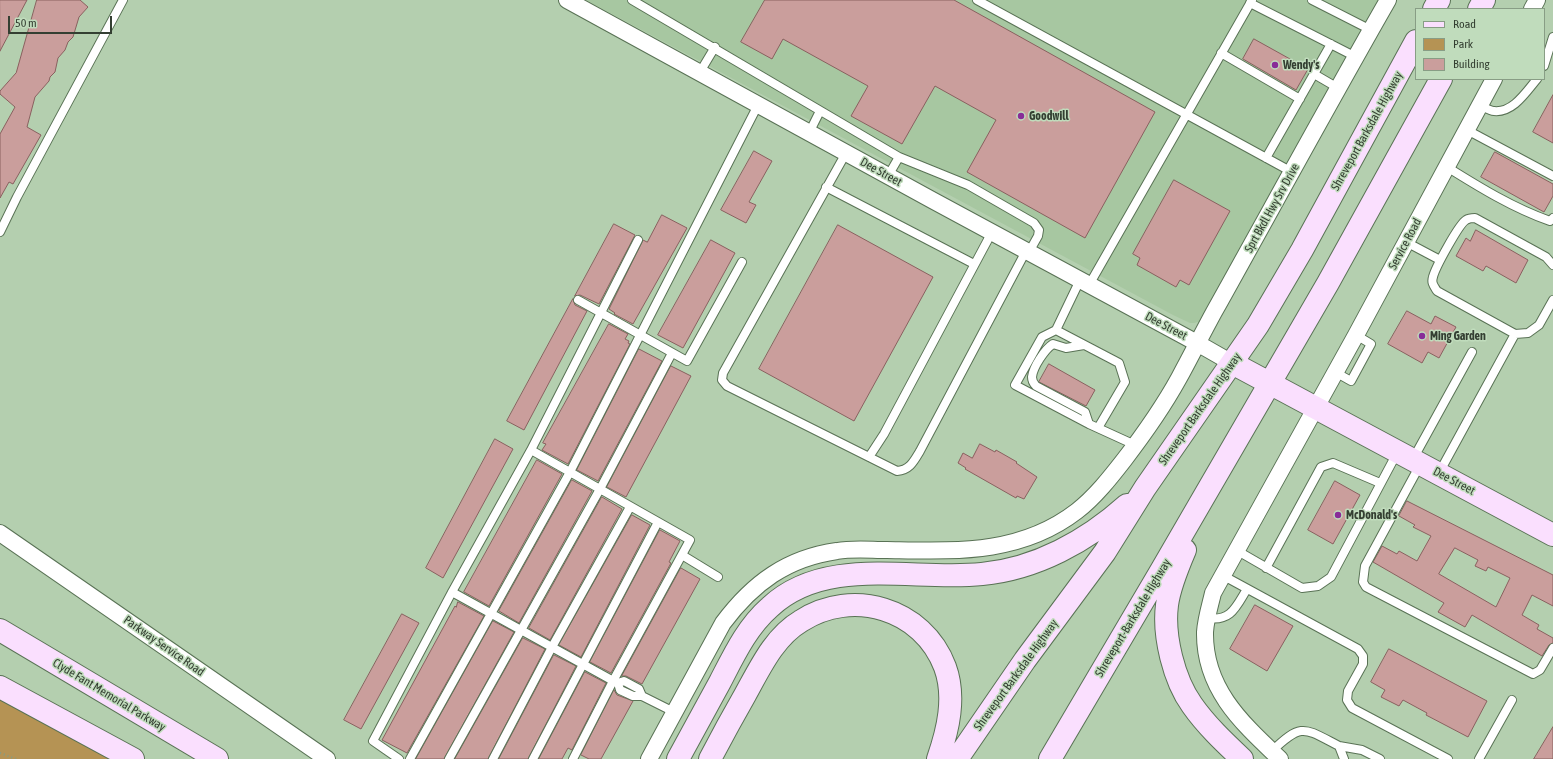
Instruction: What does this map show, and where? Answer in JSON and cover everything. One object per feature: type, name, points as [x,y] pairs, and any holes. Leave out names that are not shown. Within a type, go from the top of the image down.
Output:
[{"type":"main road","name":"Shreveport Barksdale Highway","points":[[957,759],[1026,660],[1105,552],[1145,488],[1258,325],[1302,250],[1415,44]]},
{"type":"main road","points":[[1162,569],[1166,537],[1264,380],[1328,283],[1439,80]]},
{"type":"main road","points":[[1232,363],[1264,380]]},
{"type":"main road","points":[[1242,759],[1218,737],[1191,705],[1178,679],[1170,651],[1166,623],[1167,604],[1179,564],[1216,477],[1264,380]]},
{"type":"main road","name":"Dee Street","points":[[1264,380],[1314,408],[1551,531]]},
{"type":"main road","name":"Shreveport-Barksdale Highway","points":[[1050,759],[1216,477]]},
{"type":"main road","points":[[678,759],[752,625],[770,606],[792,591],[818,580],[850,575],[946,576],[983,574],[1028,564],[1063,550],[1094,531],[1111,519],[1145,488]]},
{"type":"main road","points":[[710,759],[768,654],[782,636],[800,621],[817,612],[838,606],[859,604],[881,608],[900,616],[919,630],[934,647],[945,667],[950,692],[950,704],[948,729],[938,759]]},
{"type":"main road","name":"Clyde Fant Memorial Parkway","points":[[0,630],[217,759]]},
{"type":"main road","points":[[0,687],[133,759]]},
{"type":"street","name":"Dee Street","points":[[566,0],[1196,343]]},
{"type":"street","name":"Sprt Bkdl Hwy Srv Drive","points":[[648,759],[723,622],[737,604],[754,587],[778,571],[806,558],[839,550],[952,551],[983,549],[1014,543],[1051,528],[1078,511],[1109,480],[1143,436],[1179,378],[1196,343],[1388,0]]},
{"type":"street","name":"Service Road","points":[[1276,755],[1248,729],[1227,705],[1215,682],[1206,645],[1207,618],[1213,593],[1314,408],[1356,335],[1493,80]]},
{"type":"street","points":[[1196,343],[1232,363]]},
{"type":"street","name":"Parkway Service Road","points":[[0,533],[327,759]]},
{"type":"lane","points":[[0,232],[17,197],[123,0]]},
{"type":"lane","points":[[632,0],[900,157],[968,185],[1034,223],[1039,230],[1038,236],[1027,252],[911,465],[905,470],[897,470],[869,457],[727,386],[722,380],[723,373],[846,153]]},
{"type":"lane","points":[[977,0],[1292,172]]},
{"type":"lane","points":[[1312,0],[1371,30]]},
{"type":"lane","points":[[1135,445],[1090,424],[1015,385],[1042,337],[1056,330],[1186,114],[1251,2],[1356,57]]},
{"type":"lane","points":[[1545,63],[1553,37]]},
{"type":"lane","points":[[1266,158],[1331,44]]},
{"type":"lane","points":[[700,72],[715,48]]},
{"type":"lane","points":[[1221,53],[1300,99]]},
{"type":"lane","points":[[1314,74],[1338,88]]},
{"type":"lane","points":[[1480,105],[1493,112],[1506,110],[1518,101],[1537,80]]},
{"type":"lane","points":[[410,759],[570,472],[758,105]]},
{"type":"lane","points":[[809,133],[820,111]]},
{"type":"lane","points":[[1467,130],[1553,176]]},
{"type":"lane","points":[[888,176],[900,157]]},
{"type":"lane","points":[[1447,167],[1486,191],[1536,216],[1550,221],[1553,218]]},
{"type":"lane","points":[[826,187],[974,264]]},
{"type":"lane","points":[[1553,265],[1546,257],[1475,218],[1467,219],[1461,225],[1440,260],[1433,276],[1432,284],[1437,292],[1515,334],[1528,334],[1539,325],[1553,300]]},
{"type":"lane","points":[[869,457],[884,434],[992,232]]},
{"type":"lane","points":[[400,759],[373,741],[452,592],[531,450],[638,240]]},
{"type":"lane","points":[[1406,242],[1440,260]]},
{"type":"lane","points":[[578,300],[687,361],[742,262]]},
{"type":"lane","points":[[1056,330],[1119,363],[1125,382],[1098,428]]},
{"type":"lane","points":[[1236,550],[1302,588],[1318,586],[1331,576],[1380,483],[1418,462],[1515,334]]},
{"type":"lane","points":[[1084,345],[1066,348],[1053,344],[1046,348],[1032,378],[1036,386],[1085,412],[1090,424]]},
{"type":"lane","points":[[1472,352],[1365,566],[1363,582],[1366,587],[1533,674],[1540,670],[1553,648]]},
{"type":"lane","points":[[450,759],[600,490],[672,353]]},
{"type":"lane","points":[[531,450],[690,540],[616,682],[573,759]]},
{"type":"lane","points":[[1266,568],[1321,467],[1332,462],[1380,483]]},
{"type":"lane","points":[[493,759],[552,647],[630,507]]},
{"type":"lane","points":[[533,759],[658,522]]},
{"type":"lane","points":[[682,555],[718,577]]},
{"type":"lane","points":[[1222,575],[1358,649],[1363,656],[1362,664],[1348,691],[1347,700],[1352,708],[1448,759]]},
{"type":"lane","points":[[1207,618],[1216,620],[1227,617],[1234,610],[1247,589]]},
{"type":"lane","points":[[452,592],[616,682],[624,681],[639,689],[642,696],[674,712]]},
{"type":"lane","points":[[1479,759],[1512,700]]},
{"type":"lane","points":[[1276,755],[1286,737],[1298,731],[1311,731],[1339,746],[1362,750],[1380,759]]},
{"type":"lane","points":[[1339,746],[1344,759]]},
{"type":"path","points":[[0,753],[16,759]]},
{"type":"shaded area","points":[[586,0],[1379,0],[1202,321],[1190,323]]},
{"type":"green space","points":[[0,697],[116,759],[0,759]]},
{"type":"building","points":[[0,0],[27,0],[0,51]]},
{"type":"building","points":[[37,0],[80,0],[88,7],[79,17],[73,37],[58,58],[55,72],[35,97],[27,127],[41,135],[13,184],[9,182],[0,198],[0,134],[15,107],[0,94],[0,91],[16,73]]},
{"type":"building","points":[[765,0],[954,0],[1155,112],[1085,238],[967,172],[996,120],[935,86],[902,144],[851,116],[868,86],[783,39],[772,59],[741,42]]},
{"type":"building","name":"Wendy's","points":[[1254,39],[1308,69],[1296,90],[1243,59]]},
{"type":"building","points":[[1553,95],[1553,143],[1533,132]]},
{"type":"building","points":[[754,151],[772,161],[749,202],[756,205],[746,223],[721,210]]},
{"type":"building","points":[[1495,152],[1553,184],[1553,196],[1544,212],[1481,177]]},
{"type":"building","points":[[1174,180],[1230,211],[1189,285],[1180,280],[1176,287],[1137,265],[1140,258],[1133,254]]},
{"type":"building","points":[[662,215],[687,228],[633,324],[614,314],[615,313],[609,309],[643,240],[647,242]]},
{"type":"building","points":[[614,224],[635,235],[599,304],[580,295],[575,296]]},
{"type":"building","points":[[838,225],[933,277],[854,421],[759,369]]},
{"type":"building","points":[[1476,230],[1528,260],[1516,283],[1486,266],[1483,271],[1456,256],[1466,238],[1470,241]]},
{"type":"building","points":[[711,240],[735,253],[683,348],[658,335]]},
{"type":"building","points":[[573,299],[575,305],[587,311],[524,430],[507,421]]},
{"type":"building","name":"Ming Garden","points":[[1407,311],[1431,324],[1435,316],[1456,327],[1439,358],[1428,352],[1422,363],[1388,344]]},
{"type":"building","points":[[609,324],[628,334],[625,339],[629,341],[628,343],[630,344],[568,464],[542,450],[546,444],[543,443]]},
{"type":"building","points":[[639,349],[662,361],[598,481],[577,470]]},
{"type":"building","points":[[1049,364],[1095,390],[1086,406],[1039,382]]},
{"type":"building","points":[[671,366],[691,376],[626,497],[607,487]]},
{"type":"building","points":[[495,439],[513,449],[443,578],[426,568]]},
{"type":"building","points":[[980,444],[995,452],[996,450],[1017,462],[1016,463],[1037,477],[1024,499],[1017,496],[1016,498],[965,469],[966,468],[958,463],[963,453],[972,458]]},
{"type":"building","points":[[537,460],[562,474],[489,606],[464,592]]},
{"type":"building","points":[[572,480],[592,491],[519,623],[499,611]]},
{"type":"building","points":[[1335,481],[1360,495],[1333,544],[1308,530]]},
{"type":"building","points":[[602,497],[622,509],[550,640],[529,628]]},
{"type":"building","points":[[1407,501],[1553,575],[1553,606],[1532,595],[1522,615],[1539,625],[1537,629],[1553,638],[1553,643],[1549,645],[1542,656],[1472,615],[1465,627],[1438,612],[1444,603],[1373,562],[1382,546],[1397,554],[1399,551],[1417,561],[1431,536],[1413,527],[1415,525],[1399,516]],"holes":[[[1455,548],[1478,560],[1475,566],[1486,571],[1488,567],[1510,578],[1496,607],[1439,574]]]},
{"type":"building","points":[[632,515],[650,525],[581,657],[559,645]]},
{"type":"building","points":[[660,530],[680,541],[669,562],[671,563],[611,673],[590,662]]},
{"type":"building","points":[[681,568],[700,579],[642,684],[626,676],[622,676]]},
{"type":"building","points":[[458,602],[484,616],[407,753],[382,740]]},
{"type":"building","points":[[1255,605],[1293,626],[1267,671],[1230,649]]},
{"type":"building","points":[[402,614],[419,623],[361,729],[344,720]]},
{"type":"building","points":[[493,621],[514,632],[444,759],[416,759]]},
{"type":"building","points":[[523,638],[545,649],[488,759],[455,759]]},
{"type":"building","points":[[1389,649],[1487,701],[1468,737],[1426,715],[1427,713],[1403,700],[1399,706],[1381,697],[1385,690],[1371,682]]},
{"type":"building","points":[[554,655],[576,666],[528,759],[499,759]]},
{"type":"building","points":[[585,672],[606,683],[572,750],[568,748],[562,759],[539,759]]},
{"type":"building","points":[[614,690],[617,695],[633,701],[601,759],[589,759],[581,755]]},
{"type":"building","points":[[1553,727],[1553,759],[1534,759]]},
{"type":"place","name":"Wendy's","points":[[1275,65]]},
{"type":"place","name":"Goodwill","points":[[1021,116]]},
{"type":"place","name":"Ming Garden","points":[[1422,336]]},
{"type":"place","name":"McDonald's","points":[[1338,515]]}]
